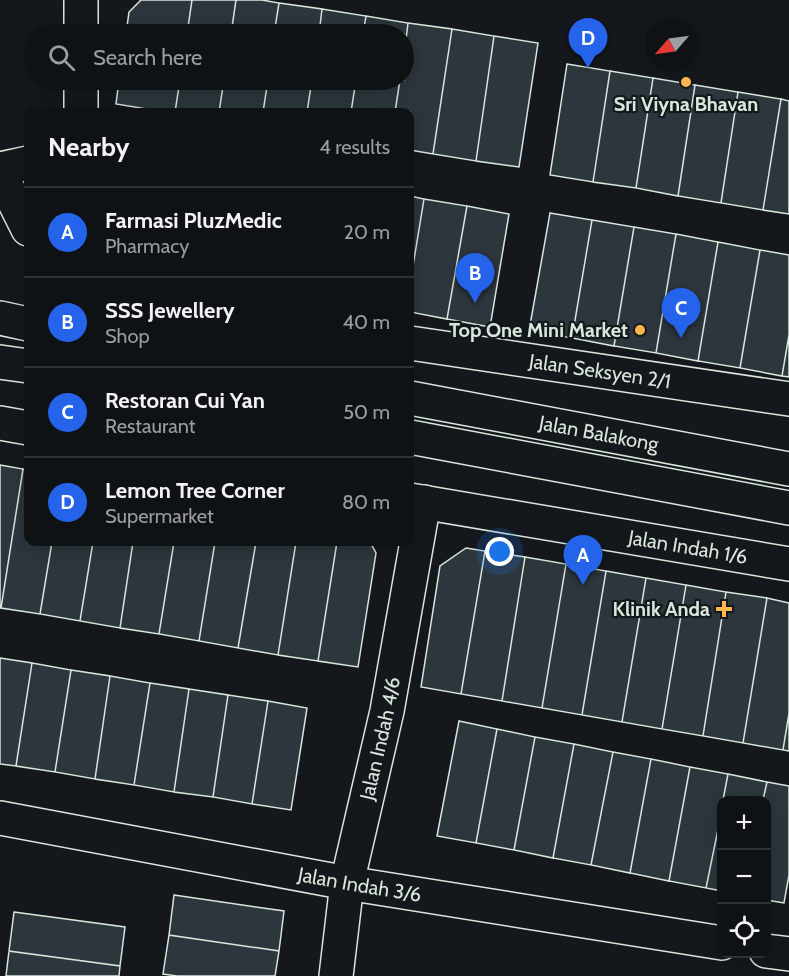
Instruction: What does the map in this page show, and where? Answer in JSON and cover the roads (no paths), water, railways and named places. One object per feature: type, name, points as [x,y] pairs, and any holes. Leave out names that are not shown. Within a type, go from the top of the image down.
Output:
[{"type":"street","points":[[81,0],[81,24]]},
{"type":"street","points":[[81,90],[81,108]]},
{"type":"street","points":[[24,164],[0,171],[24,221]]},
{"type":"street","points":[[0,318],[24,323]]},
{"type":"street","name":"Jalan Seksyen 2/1","points":[[414,344],[789,399]]},
{"type":"street","points":[[0,362],[24,365]]},
{"type":"street","name":"Jalan Balakong","points":[[414,399],[789,469]]},
{"type":"street","points":[[0,423],[24,427]]},
{"type":"street","name":"Jalan Balakong","points":[[414,438],[789,508]]},
{"type":"street","name":"Jalan Indah 1/6","points":[[417,501],[789,564]]},
{"type":"street","name":"Jalan Indah 4/6","points":[[414,522],[417,501]]},
{"type":"street","name":"Jalan Indah 4/6","points":[[336,976],[347,883],[387,711],[411,546]]},
{"type":"street","name":"Jalan Indah 3/6","points":[[0,818],[347,883],[717,942]]},
{"type":"street","points":[[771,952],[789,954]]},
{"type":"place","name":"Lemon Tree Corner","points":[[588,68]]},
{"type":"place","name":"Sri Viyna Bhavan","points":[[686,82]]},
{"type":"place","name":"SSS Jewellery","points":[[475,303]]},
{"type":"place","name":"Top One Mini Market","points":[[640,330]]},
{"type":"place","name":"Restoran Cui Yan","points":[[681,338]]},
{"type":"place","name":"Farmasi PluzMedic","points":[[583,585]]},
{"type":"place","name":"Klinik Anda","points":[[724,609]]}]
